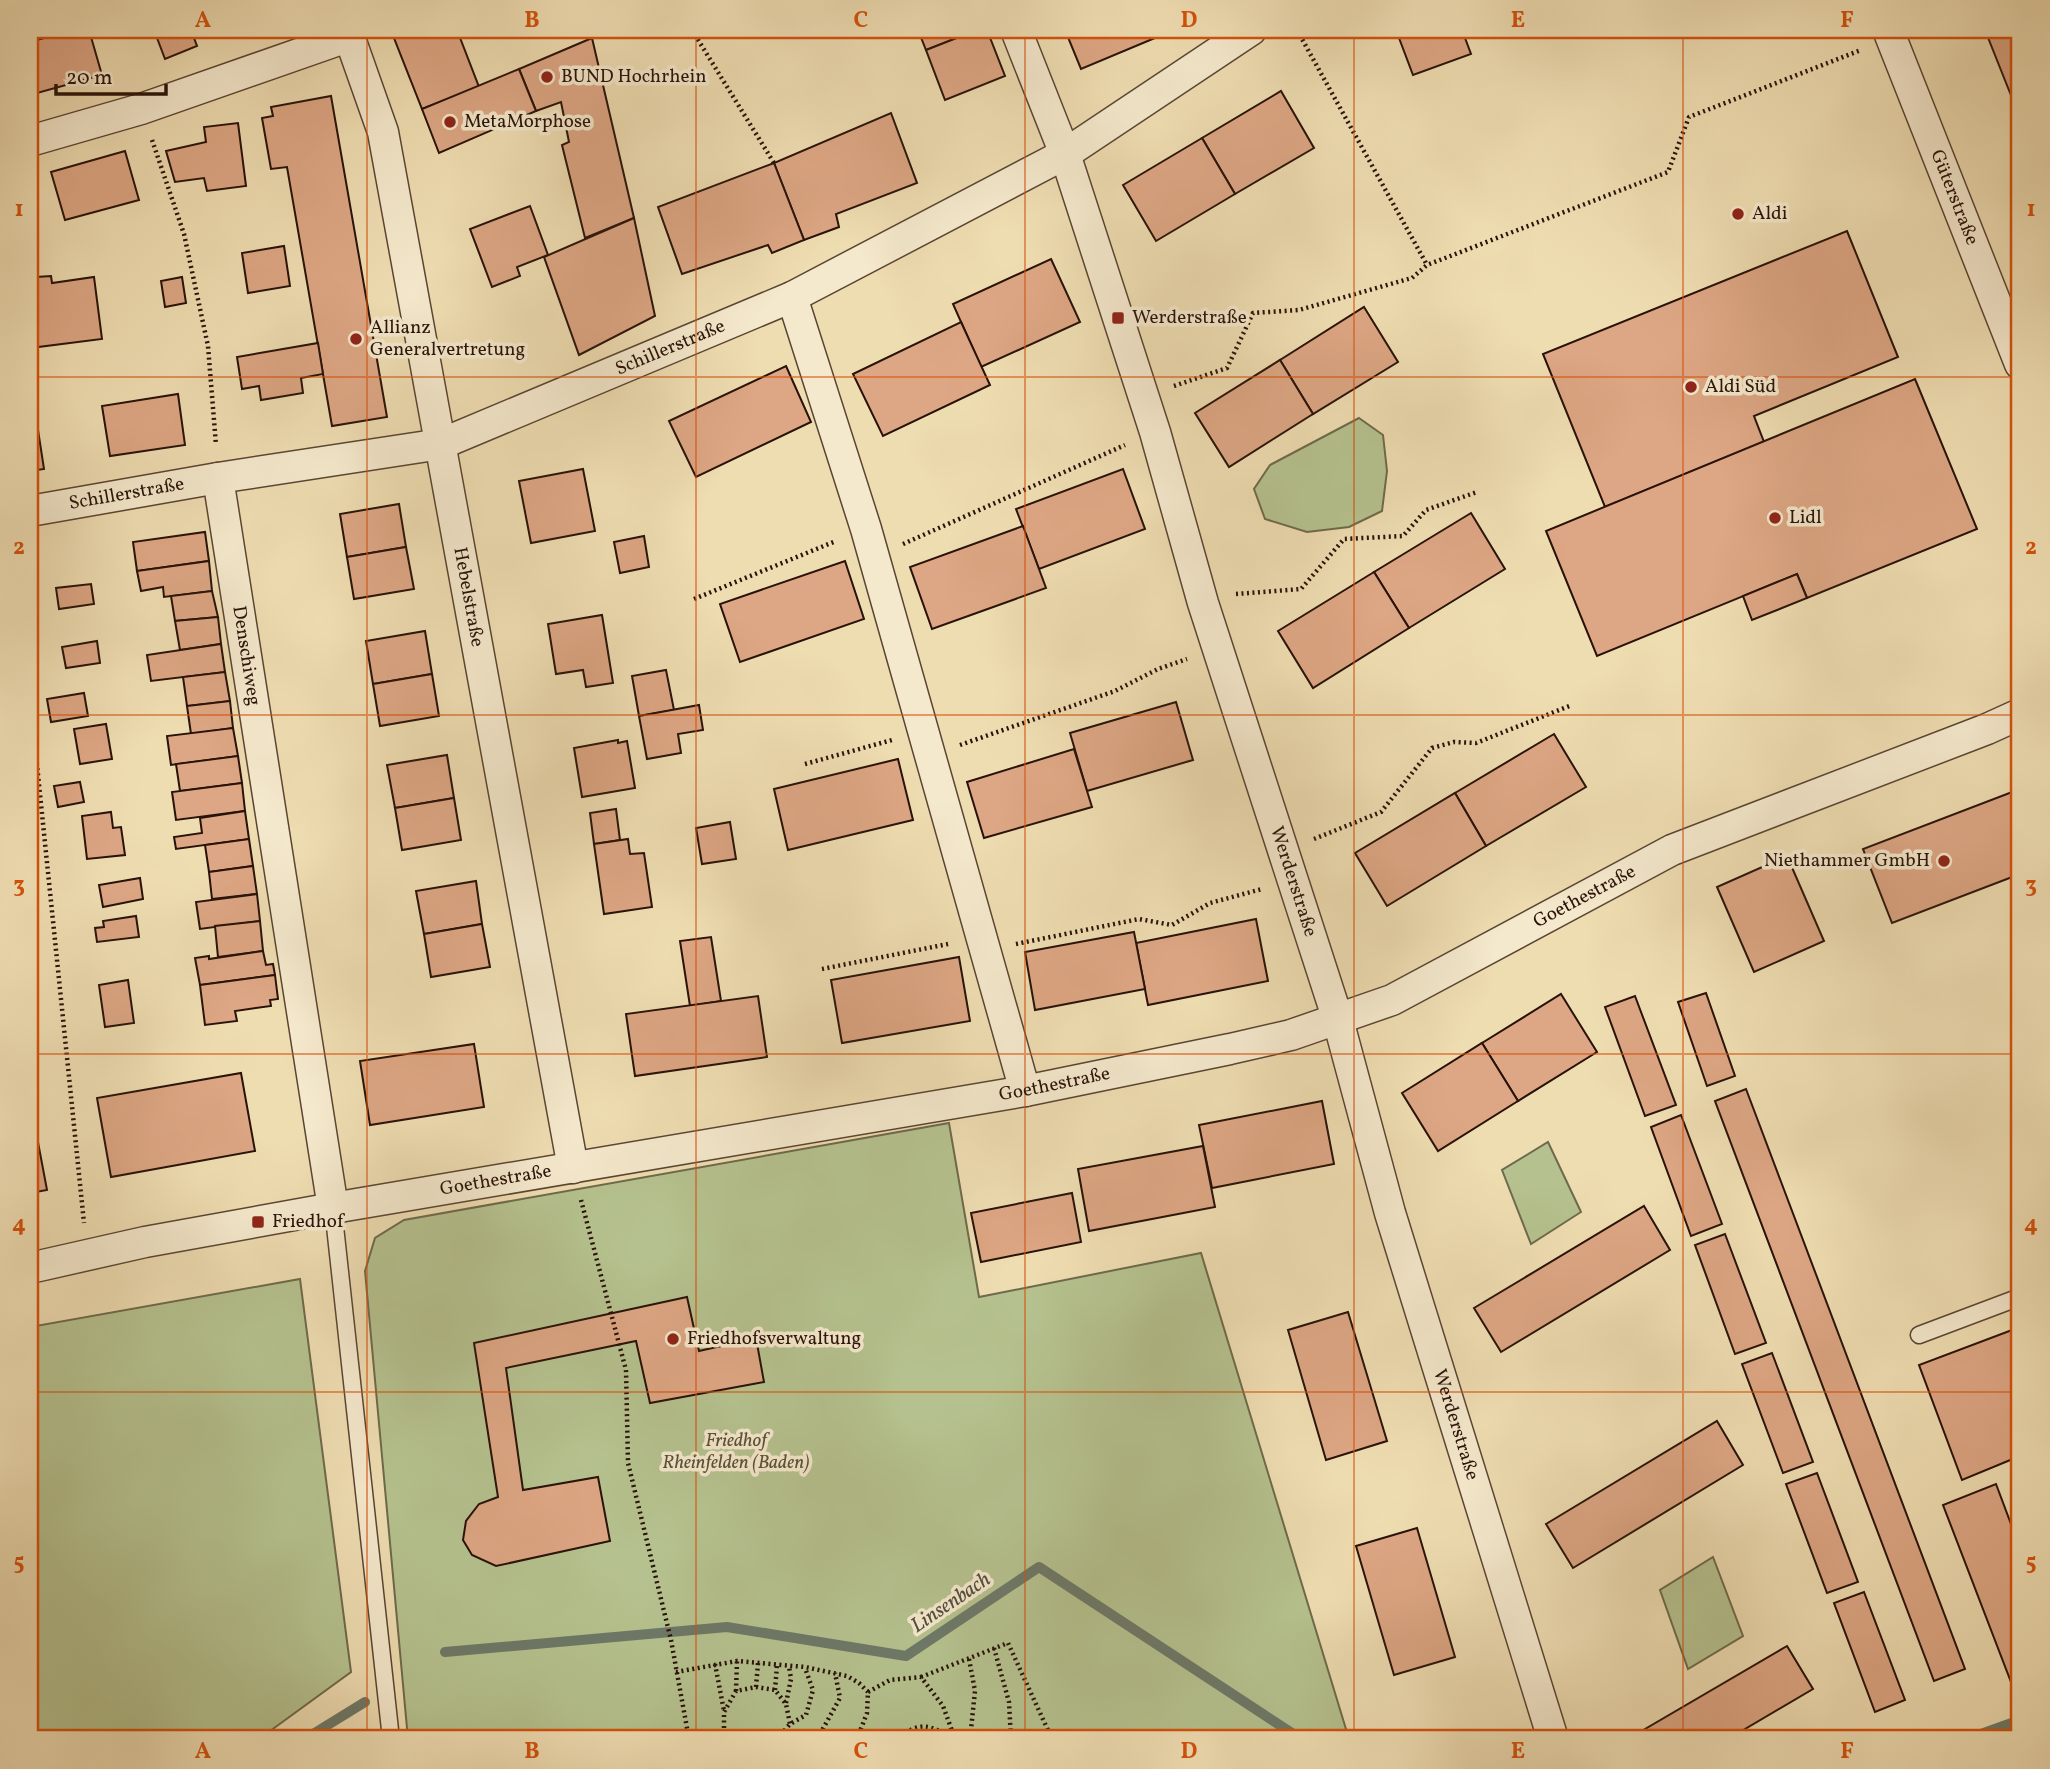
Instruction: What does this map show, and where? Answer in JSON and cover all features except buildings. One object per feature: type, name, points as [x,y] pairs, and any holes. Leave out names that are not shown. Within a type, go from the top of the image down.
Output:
[{"type":"street","name":"Werderstraße","points":[[1016,30],[1065,154],[1155,432],[1218,649],[1338,1020],[1390,1213],[1553,1739]]},
{"type":"street","name":"Schillerstraße","points":[[30,512],[218,478],[441,444],[792,297],[1065,154],[1251,30]]},
{"type":"street","points":[[30,141],[141,109],[348,33]]},
{"type":"street","name":"Hebelstraße","points":[[348,33],[383,132],[572,1168]]},
{"type":"street","name":"Güterstraße","points":[[1890,34],[2020,365]]},
{"type":"street","points":[[792,297],[870,543],[1024,1091]]},
{"type":"street","name":"Denschiweg","points":[[218,478],[333,1208]]},
{"type":"street","name":"Goethestraße","points":[[30,1268],[333,1208],[1024,1091],[1291,1035],[1392,1000],[1672,850],[1987,729],[2020,713]]},
{"type":"lane","points":[[333,1208],[391,1739]]},
{"type":"lane","points":[[1919,1335],[2020,1297]]},
{"type":"path","points":[[692,30],[774,163]]},
{"type":"path","points":[[1297,30],[1427,265]]},
{"type":"path","points":[[1172,387],[1227,368],[1253,313],[1299,310],[1412,278],[1427,265],[1668,172],[1689,117],[1890,34]]},
{"type":"path","points":[[141,109],[184,233],[208,346],[218,478]]},
{"type":"path","points":[[694,598],[870,543],[1155,432]]},
{"type":"path","points":[[1236,593],[1301,589],[1344,539],[1403,536],[1426,510],[1477,492]]},
{"type":"path","points":[[805,764],[926,744],[1115,691],[1158,669],[1218,649]]},
{"type":"path","points":[[30,697],[87,1255]]},
{"type":"path","points":[[1330,832],[1381,812],[1432,748],[1454,742],[1476,743],[1572,705]]},
{"type":"path","points":[[822,969],[1139,919],[1172,925],[1210,903],[1293,881]]},
{"type":"path","points":[[572,1168],[626,1370],[628,1463],[670,1640],[690,1739]]},
{"type":"path","points":[[868,1692],[890,1680],[921,1677],[1008,1643],[1052,1739]]},
{"type":"path","points":[[994,1648],[1009,1702],[1011,1739]]},
{"type":"path","points":[[969,1658],[975,1691],[970,1739]]},
{"type":"path","points":[[676,1672],[737,1661],[805,1667],[847,1676],[868,1692],[867,1713],[860,1727],[860,1739]]},
{"type":"path","points":[[724,1712],[736,1691],[737,1661]]},
{"type":"path","points":[[756,1687],[758,1663]]},
{"type":"path","points":[[715,1664],[724,1712],[724,1739]]},
{"type":"path","points":[[777,1665],[775,1690],[786,1704]]},
{"type":"path","points":[[789,1666],[791,1679],[786,1704],[790,1724]]},
{"type":"path","points":[[778,1739],[790,1724],[806,1715],[813,1690],[805,1667]]},
{"type":"path","points":[[810,1739],[820,1734],[841,1698],[835,1673]]},
{"type":"path","points":[[921,1677],[943,1706],[955,1739]]},
{"type":"path","points":[[736,1691],[756,1687],[775,1690]]},
{"type":"path","points":[[896,1739],[912,1727],[933,1727],[955,1739]]},
{"type":"path","points":[[930,1739],[939,1731]]},
{"type":"green space","points":[[1359,418],[1383,435],[1387,471],[1382,511],[1349,527],[1307,532],[1265,519],[1254,489],[1270,465]]},
{"type":"green space","name":"Friedhof Rheinfelden (Baden)","points":[[949,1123],[979,1297],[1201,1253],[1349,1739],[408,1739],[365,1271],[375,1238],[404,1220]]},
{"type":"green space","points":[[1548,1142],[1581,1212],[1531,1244],[1502,1170]]},
{"type":"green space","points":[[300,1279],[351,1672],[259,1739],[30,1739],[30,1327]]},
{"type":"green space","points":[[1713,1557],[1743,1636],[1688,1669],[1660,1590]]},
{"type":"waterway","name":"Linsenbach","points":[[445,1652],[727,1627],[906,1656],[1039,1567],[1301,1739]]},
{"type":"waterway","points":[[305,1739],[365,1702]]},
{"type":"waterway","points":[[1967,1739],[2020,1720]]},
{"type":"place","name":"BUND Hochrhein","points":[[547,77]]},
{"type":"place","name":"MetaMorphose","points":[[450,122]]},
{"type":"place","name":"Aldi","points":[[1738,214]]},
{"type":"place","name":"Werderstraße","points":[[1118,318]]},
{"type":"place","name":"Allianz Generalvertretung","points":[[356,339]]},
{"type":"place","name":"Aldi Süd","points":[[1691,387]]},
{"type":"place","name":"Lidl","points":[[1775,518]]},
{"type":"place","name":"Niethammer GmbH","points":[[1944,861]]},
{"type":"place","name":"Friedhof","points":[[258,1222]]},
{"type":"place","name":"Friedhofsverwaltung","points":[[673,1339]]}]
